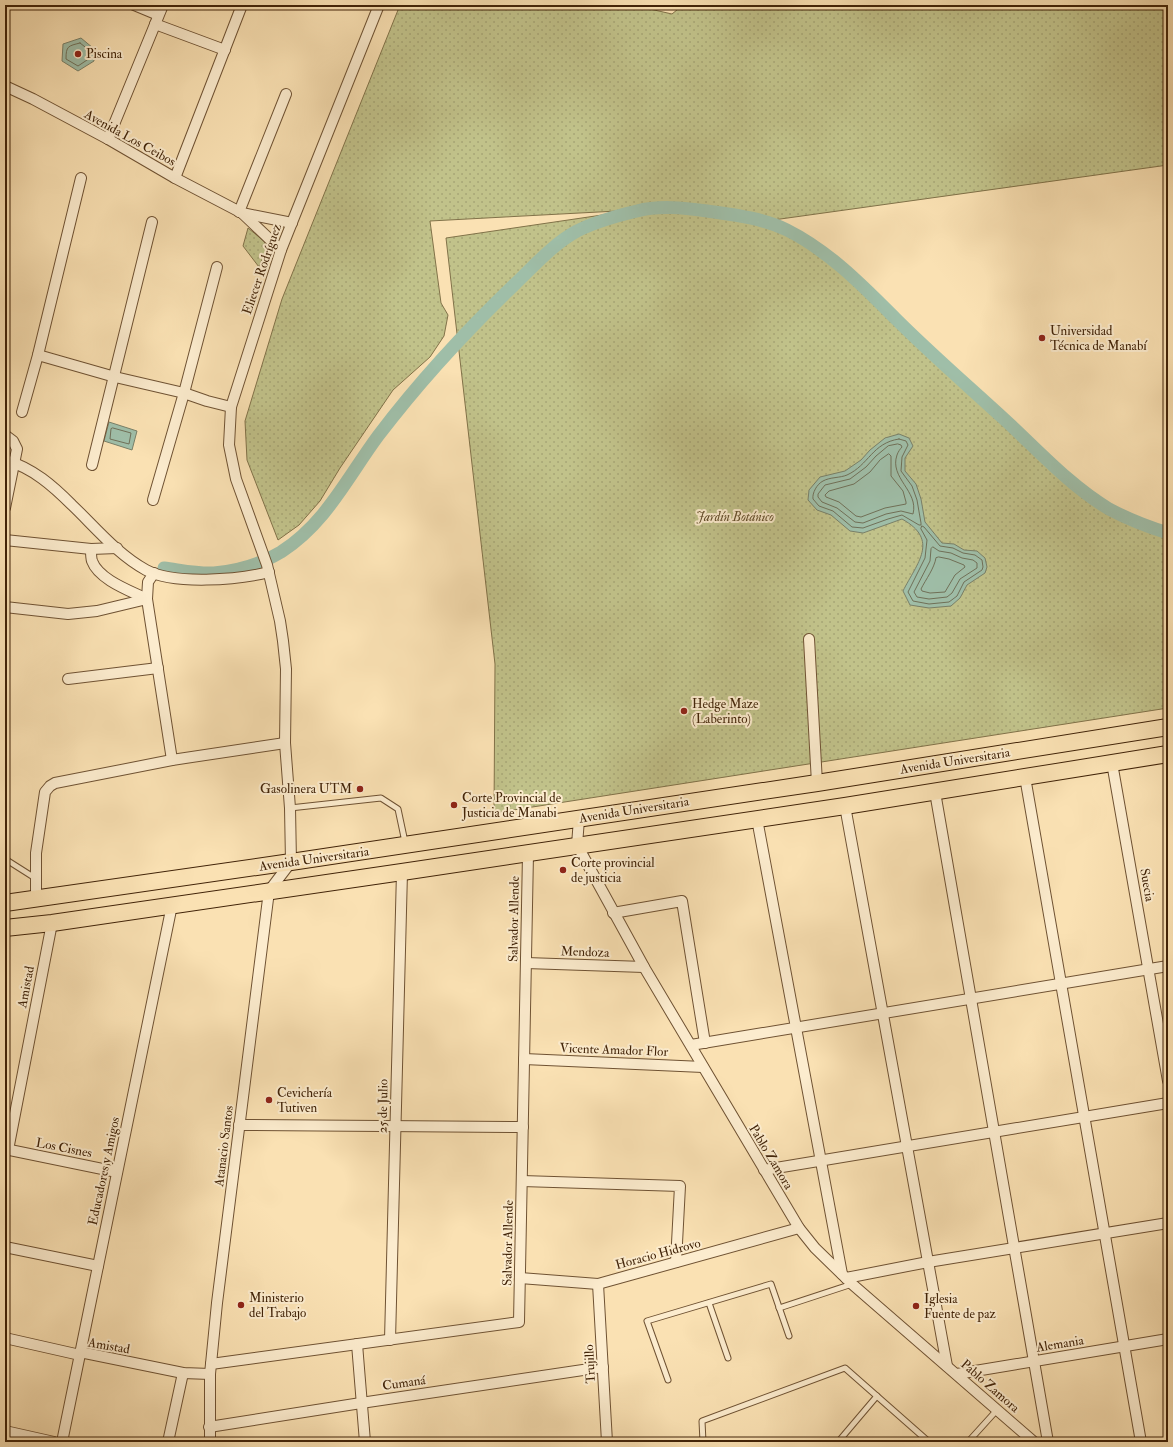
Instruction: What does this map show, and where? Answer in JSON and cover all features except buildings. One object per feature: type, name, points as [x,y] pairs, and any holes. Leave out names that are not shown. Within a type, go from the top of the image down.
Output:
[{"type":"main road","name":"Avenida Universitaria","points":[[5,903],[291,862],[817,783],[1168,727]]},
{"type":"main road","name":"Avenida Universitaria","points":[[5,928],[52,923],[528,854],[846,806],[1168,754]]},
{"type":"street","points":[[134,5],[157,20],[225,50]]},
{"type":"street","points":[[108,139],[163,5]]},
{"type":"street","points":[[175,178],[242,5]]},
{"type":"street","name":"Eliecer Rodríguez","points":[[291,862],[290,808],[285,744],[285,655],[280,621],[268,569],[236,479],[229,445],[231,407],[281,250],[379,5]]},
{"type":"street","name":"Avenida Los Ceibos","points":[[5,86],[33,99],[108,139],[175,178],[240,212]]},
{"type":"street","points":[[240,212],[286,94]]},
{"type":"street","points":[[22,412],[38,355],[81,178]]},
{"type":"street","points":[[240,212],[292,223]]},
{"type":"street","points":[[240,212],[281,250]]},
{"type":"street","points":[[92,465],[115,377],[152,222]]},
{"type":"street","points":[[153,500],[184,392],[217,267]]},
{"type":"street","points":[[38,355],[115,377],[184,392],[207,401],[231,407]]},
{"type":"street","points":[[5,436],[13,441],[17,449],[10,462],[5,508]]},
{"type":"street","points":[[10,462],[29,470],[44,479],[117,548],[137,564],[154,573],[185,579],[217,579],[250,576],[268,569]]},
{"type":"street","points":[[5,540],[91,549],[117,548]]},
{"type":"street","points":[[91,549],[92,561],[102,574],[109,580],[147,599]]},
{"type":"street","points":[[154,573],[148,582],[147,599],[172,760]]},
{"type":"street","points":[[5,607],[68,614],[97,611],[147,599]]},
{"type":"street","points":[[809,639],[817,783]]},
{"type":"street","points":[[68,679],[158,668]]},
{"type":"street","points":[[36,899],[36,853],[45,792],[47,788],[55,783],[172,760],[285,744]]},
{"type":"street","name":"Suecia","points":[[1112,763],[1168,1081]]},
{"type":"street","points":[[1025,777],[1141,1442]]},
{"type":"street","points":[[934,792],[1048,1442]]},
{"type":"street","points":[[846,806],[947,1366]]},
{"type":"street","points":[[577,846],[579,819]]},
{"type":"street","points":[[757,819],[821,1161],[847,1278],[928,1262],[1168,1223]]},
{"type":"street","name":"Pablo Zamora","points":[[577,846],[644,967],[799,1228],[814,1248],[1034,1442]]},
{"type":"street","name":"Salvador Allende","points":[[210,1369],[357,1344],[519,1322],[528,854]]},
{"type":"street","name":"Atanacio Santos","points":[[210,1442],[210,1369],[269,891],[291,862]]},
{"type":"street","name":"25 de Julio","points":[[390,1340],[402,872]]},
{"type":"street","points":[[613,913],[682,901],[705,1043]]},
{"type":"street","name":"Educadores y Amigos","points":[[62,1442],[172,905]]},
{"type":"street","name":"Amistad","points":[[6,1149],[52,923]]},
{"type":"street","name":"Mendoza","points":[[526,963],[644,967]]},
{"type":"street","points":[[690,1045],[1168,966]]},
{"type":"street","name":"Vicente Amador Flor","points":[[524,1059],[703,1067]]},
{"type":"street","points":[[764,1170],[1168,1103]]},
{"type":"street","points":[[239,1125],[523,1127]]},
{"type":"street","name":"Los Cisnes","points":[[6,1149],[117,1172]]},
{"type":"street","points":[[522,1181],[680,1186],[676,1262]]},
{"type":"street","name":"Horacio Hidrovo","points":[[520,1278],[598,1284],[799,1228]]},
{"type":"street","points":[[5,1247],[98,1266]]},
{"type":"street","name":"Trujillo","points":[[598,1284],[607,1442]]},
{"type":"street","name":"Amistad","points":[[5,1338],[80,1354],[183,1373],[210,1369]]},
{"type":"street","name":"Alemania","points":[[957,1374],[1168,1339]]},
{"type":"street","points":[[357,1344],[365,1442]]},
{"type":"street","name":"Cumaná","points":[[209,1427],[603,1367]]},
{"type":"street","points":[[168,1442],[183,1373]]},
{"type":"street","points":[[5,1431],[54,1442]]},
{"type":"lane","points":[[290,808],[381,798],[398,809],[406,845]]},
{"type":"lane","points":[[5,860],[35,878]]},
{"type":"lane","points":[[779,1308],[847,1278]]},
{"type":"lane","points":[[668,1380],[647,1322],[771,1284],[789,1336]]},
{"type":"lane","points":[[709,1303],[728,1358]]},
{"type":"lane","points":[[704,1442],[702,1421],[845,1368],[929,1442]]},
{"type":"lane","points":[[838,1442],[877,1396]]},
{"type":"lane","points":[[968,1442],[997,1410]]},
{"type":"green space","name":"Jardín Botánico","points":[[400,5],[632,5],[672,14],[683,5],[1168,5],[1168,165],[766,221],[803,239],[818,249],[849,275],[1079,488],[1113,511],[1168,533],[1168,708],[494,813],[495,664],[446,238],[636,210],[430,221],[441,303],[448,315],[444,336],[430,357],[393,390],[340,468],[320,501],[299,525],[278,540],[247,460],[245,421],[282,299]]},
{"type":"green space","points":[[248,228],[264,241],[267,248],[259,267],[243,246]]},
{"type":"water","name":"Piscina","points":[[81,38],[93,48],[94,61],[78,71],[62,61],[63,44]]},
{"type":"water","points":[[109,422],[137,431],[132,450],[104,441]]},
{"type":"water","points":[[899,434],[909,438],[913,446],[905,458],[905,471],[916,484],[921,499],[925,522],[942,543],[954,544],[964,550],[977,551],[985,558],[987,567],[985,573],[967,585],[960,598],[951,606],[929,608],[910,605],[903,591],[919,561],[922,552],[923,544],[920,535],[914,527],[902,519],[863,533],[850,531],[831,515],[817,510],[808,500],[809,490],[820,477],[845,471],[861,460],[870,450],[885,438]]},
{"type":"waterway","points":[[164,568],[202,573],[223,572],[240,569],[281,552],[311,528],[323,514],[378,436],[443,358],[544,256],[560,242],[577,231],[615,217],[654,208],[681,208],[748,218],[778,226],[802,238],[845,270],[908,331],[1080,489],[1116,513],[1168,533]]},
{"type":"place","name":"Piscina","points":[[78,54]]},
{"type":"place","name":"Universidad Técnica de Manabí","points":[[1042,338]]},
{"type":"place","name":"Hedge Maze (Laberinto)","points":[[684,711]]},
{"type":"place","name":"Gasolinera UTM","points":[[360,789]]},
{"type":"place","name":"Corte Provincial de Justicia de Manabi","points":[[454,805]]},
{"type":"place","name":"Corte provincial de justicia","points":[[563,870]]},
{"type":"place","name":"Cevichería Tutiven","points":[[269,1100]]},
{"type":"place","name":"Ministerio del Trabajo","points":[[241,1305]]},
{"type":"place","name":"Iglesia Fuente de paz","points":[[916,1306]]}]
